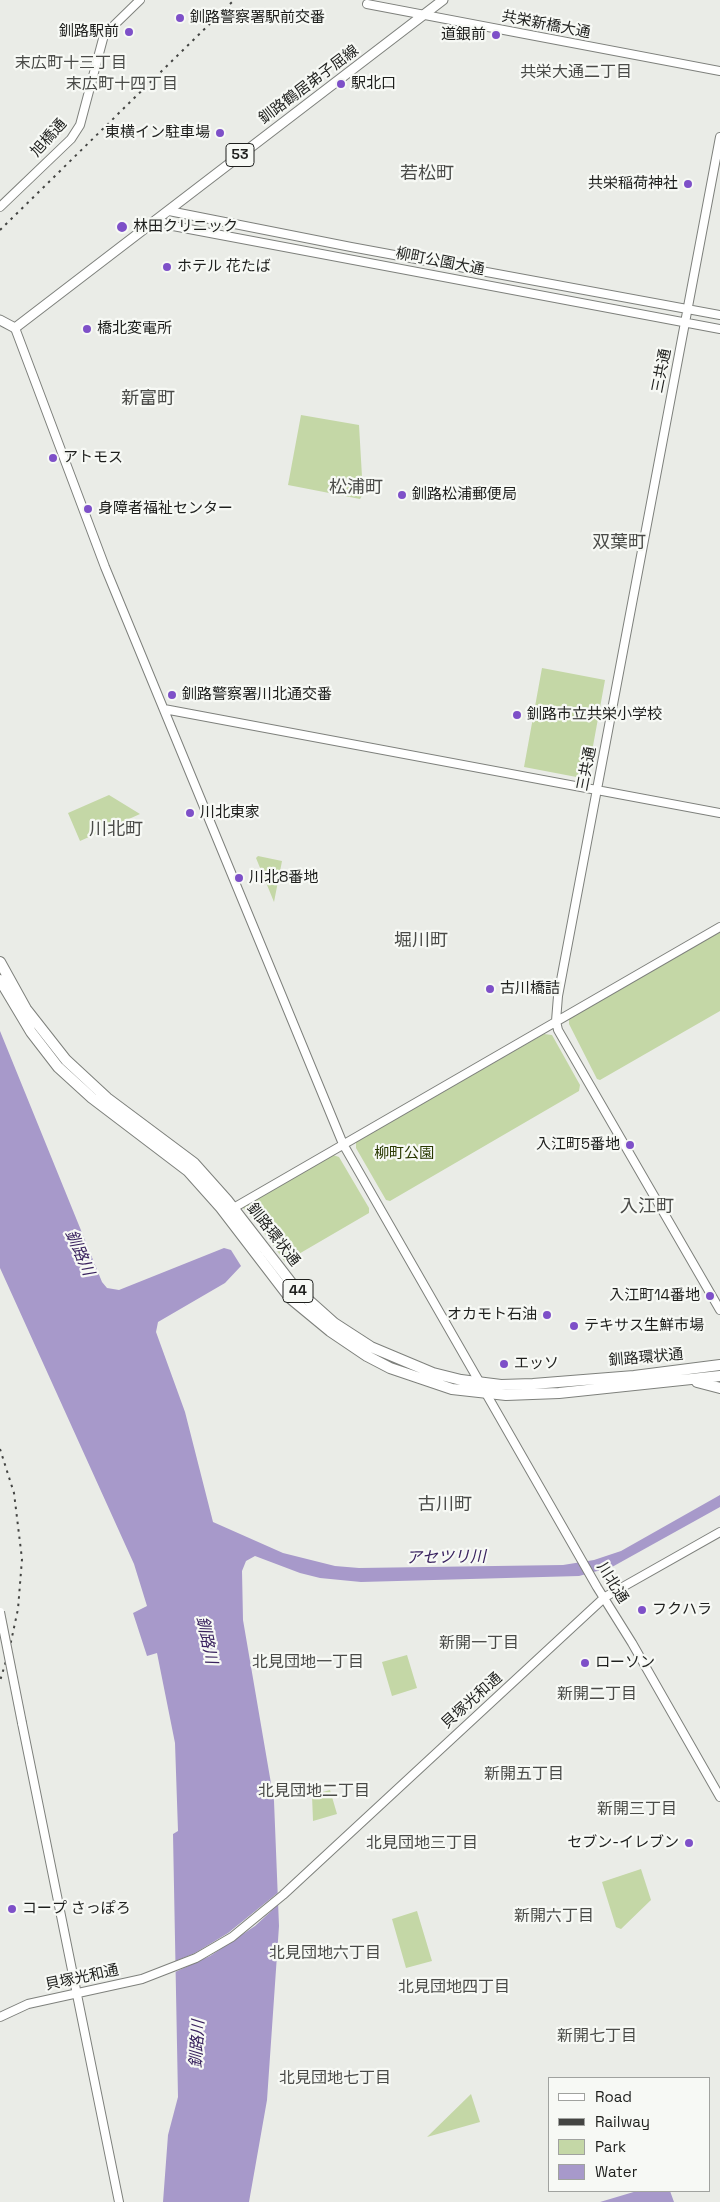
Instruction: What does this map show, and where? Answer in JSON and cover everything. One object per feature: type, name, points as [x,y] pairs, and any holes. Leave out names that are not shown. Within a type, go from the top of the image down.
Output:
[{"type":"highway","name":"釧路環状通","points":[[0,962],[26,1009],[66,1060],[107,1098],[194,1164],[207,1177],[290,1298],[312,1318],[348,1345],[390,1368],[429,1382],[452,1389],[487,1394],[560,1393],[720,1376]]},
{"type":"highway","name":"釧路環状通","points":[[0,980],[31,1032],[58,1067],[92,1098],[188,1171],[229,1210],[296,1289],[318,1311],[371,1347],[412,1366],[456,1379],[480,1383],[533,1384],[634,1376],[720,1365]]},
{"type":"highway","name":"44","points":[[681,1380],[720,1388]]},
{"type":"main road","name":"釧路鶴居弟子屈線","points":[[15,328],[443,0]]},
{"type":"main road","points":[[0,320],[15,328]]},
{"type":"street","name":"旭橋通","points":[[0,207],[70,140],[80,125],[104,35],[140,0]]},
{"type":"street","name":"共栄新橋大通","points":[[368,4],[720,71]]},
{"type":"street","name":"三共通","points":[[556,1021],[557,1005],[720,137]]},
{"type":"street","name":"柳町公園大通","points":[[169,211],[720,316]]},
{"type":"street","name":"柳町公園大通","points":[[156,220],[173,226],[720,329]]},
{"type":"street","name":"川北通","points":[[15,328],[105,567],[343,1144],[597,1587],[605,1597],[720,1797]]},
{"type":"street","points":[[164,709],[720,813]]},
{"type":"street","points":[[229,1210],[720,927]]},
{"type":"street","points":[[556,1021],[563,1038],[720,1310]]},
{"type":"street","name":"貝塚光和通","points":[[0,2017],[28,2004],[142,1979],[171,1968],[220,1945],[283,1895],[605,1597],[720,1532]]},
{"type":"street","points":[[0,1612],[119,2202]]},
{"type":"green space","points":[[301,415],[359,425],[363,494],[360,499],[288,485]]},
{"type":"green space","points":[[542,668],[605,680],[587,779],[524,767]]},
{"type":"green space","points":[[109,795],[140,814],[80,841],[68,813]]},
{"type":"green space","points":[[258,856],[282,861],[274,902],[256,858]]},
{"type":"green space","points":[[720,932],[720,1011],[600,1080],[597,1079],[569,1024],[569,1019]]},
{"type":"green space","name":"柳町公園","points":[[544,1034],[552,1035],[580,1085],[579,1091],[390,1201],[386,1200],[356,1148],[356,1142]]},
{"type":"green space","name":"柳町公園","points":[[333,1155],[339,1157],[369,1208],[369,1213],[285,1262],[261,1228],[243,1208],[244,1205]]},
{"type":"green space","points":[[407,1655],[417,1688],[392,1696],[382,1662]]},
{"type":"green space","points":[[330,1790],[337,1814],[313,1821],[312,1795]]},
{"type":"green space","points":[[641,1869],[651,1900],[621,1929],[616,1927],[602,1882]]},
{"type":"green space","points":[[417,1911],[432,1961],[406,1968],[392,1919]]},
{"type":"green space","points":[[471,2094],[480,2122],[427,2137]]},
{"type":"water","name":"釧路川","points":[[0,1031],[102,1282],[107,1288],[119,1290],[224,1248],[231,1250],[241,1266],[225,1283],[158,1322],[156,1332],[185,1412],[213,1522],[283,1553],[335,1566],[359,1568],[563,1565],[594,1560],[621,1551],[720,1495],[720,1507],[612,1567],[579,1576],[361,1582],[320,1578],[300,1573],[255,1556],[246,1561],[242,1571],[243,1620],[274,1801],[279,1926],[267,2100],[249,2202],[163,2202],[168,2135],[178,2097],[173,1834],[178,1831],[175,1743],[157,1653],[147,1656],[133,1613],[147,1606],[134,1564],[0,1268]]},
{"type":"water","points":[[634,2192],[670,2192],[674,2202],[600,2202]]},
{"type":"pier","points":[[280,1891],[280,1903],[255,1926],[210,1956],[173,1973],[173,1962],[195,1953],[228,1933]]},
{"type":"railway","points":[[0,230],[234,0]]},
{"type":"railway","points":[[0,1449],[14,1493],[22,1559],[18,1609],[0,1681]]},
{"type":"place","name":"釧路警察署駅前交番","points":[[180,18]]},
{"type":"place","name":"釧路駅前","points":[[129,32]]},
{"type":"place","name":"道銀前","points":[[496,35]]},
{"type":"place","name":"駅北口","points":[[341,84]]},
{"type":"place","name":"東横イン駐車場","points":[[220,133]]},
{"type":"place","name":"共栄稲荷神社","points":[[688,184]]},
{"type":"place","name":"林田クリニック","points":[[122,227]]},
{"type":"place","name":"ホテル 花たば","points":[[167,267]]},
{"type":"place","name":"橋北変電所","points":[[87,329]]},
{"type":"place","name":"アトモス","points":[[53,458]]},
{"type":"place","name":"釧路松浦郵便局","points":[[402,495]]},
{"type":"place","name":"身障者福祉センター","points":[[88,509]]},
{"type":"place","name":"釧路警察署川北通交番","points":[[172,695]]},
{"type":"place","name":"釧路市立共栄小学校","points":[[517,715]]},
{"type":"place","name":"川北東家","points":[[190,813]]},
{"type":"place","name":"川北8番地","points":[[239,878]]},
{"type":"place","name":"古川橋詰","points":[[490,989]]},
{"type":"place","name":"入江町5番地","points":[[630,1145]]},
{"type":"place","name":"入江町14番地","points":[[710,1296]]},
{"type":"place","name":"オカモト石油","points":[[547,1315]]},
{"type":"place","name":"テキサス生鮮市場","points":[[574,1326]]},
{"type":"place","name":"エッソ","points":[[504,1364]]},
{"type":"place","name":"フクハラ","points":[[642,1610]]},
{"type":"place","name":"ローソン","points":[[585,1663]]},
{"type":"place","name":"セブン-イレブン","points":[[689,1843]]},
{"type":"place","name":"コープ さっぽろ","points":[[12,1909]]},
{"type":"district","name":"末広町十三丁目","points":[[71,64]]},
{"type":"district","name":"共栄大通二丁目","points":[[576,73]]},
{"type":"district","name":"末広町十四丁目","points":[[122,85]]},
{"type":"district","name":"若松町","points":[[427,174]]},
{"type":"district","name":"新富町","points":[[148,399]]},
{"type":"district","name":"松浦町","points":[[356,488]]},
{"type":"district","name":"双葉町","points":[[619,543]]},
{"type":"district","name":"川北町","points":[[116,830]]},
{"type":"district","name":"堀川町","points":[[421,941]]},
{"type":"district","name":"入江町","points":[[647,1207]]},
{"type":"district","name":"古川町","points":[[445,1505]]},
{"type":"district","name":"新開一丁目","points":[[479,1644]]},
{"type":"district","name":"北見団地一丁目","points":[[308,1663]]},
{"type":"district","name":"新開二丁目","points":[[597,1695]]},
{"type":"district","name":"新開五丁目","points":[[524,1775]]},
{"type":"district","name":"北見団地二丁目","points":[[314,1792]]},
{"type":"district","name":"新開三丁目","points":[[637,1810]]},
{"type":"district","name":"北見団地三丁目","points":[[422,1844]]},
{"type":"district","name":"新開六丁目","points":[[554,1917]]},
{"type":"district","name":"北見団地六丁目","points":[[325,1954]]},
{"type":"district","name":"北見団地四丁目","points":[[454,1988]]},
{"type":"district","name":"新開七丁目","points":[[597,2037]]},
{"type":"district","name":"北見団地七丁目","points":[[335,2079]]},
{"type":"water label","name":"アセツリ川","points":[[446,1558]]}]
